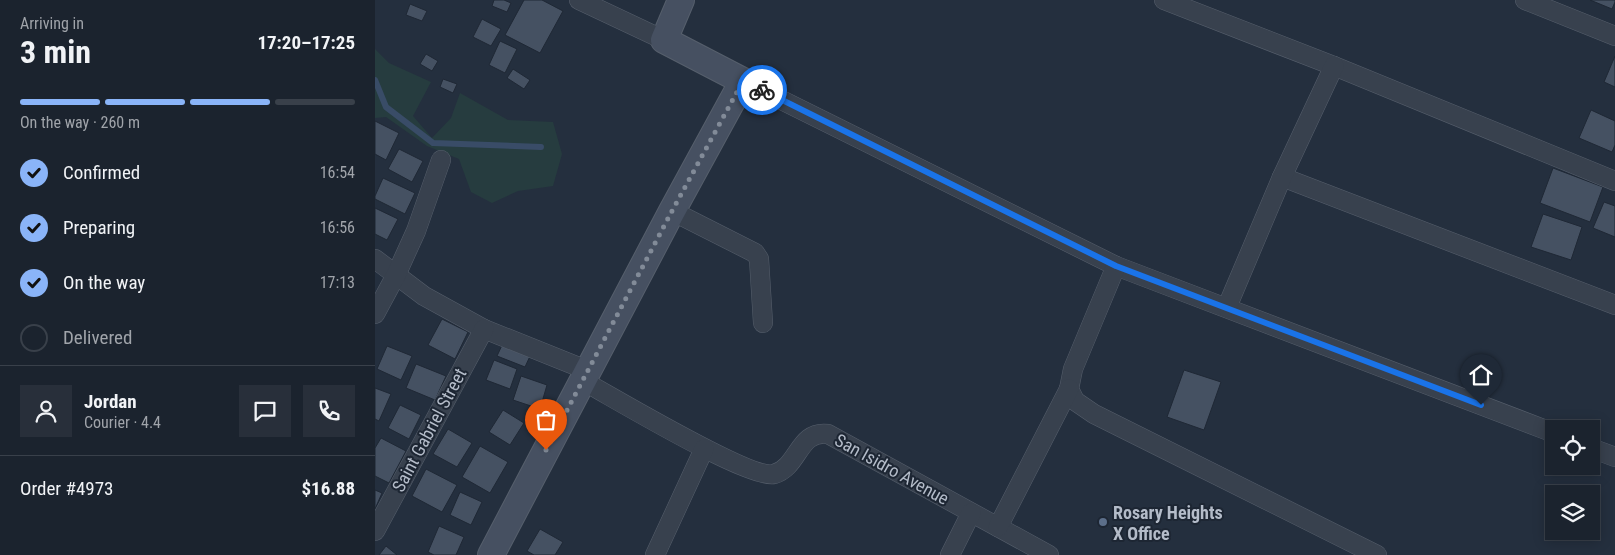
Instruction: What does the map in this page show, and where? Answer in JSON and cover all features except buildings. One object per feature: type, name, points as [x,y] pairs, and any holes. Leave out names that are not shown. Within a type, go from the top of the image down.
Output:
[{"type":"main road","points":[[491,555],[672,211],[743,81],[664,40],[681,0]]},
{"type":"street","points":[[579,0],[664,40]]},
{"type":"street","points":[[1164,0],[1334,66],[1615,181]]},
{"type":"street","points":[[1525,0],[1615,36]]},
{"type":"street","points":[[1227,307],[1282,177],[1334,66]]},
{"type":"street","points":[[743,81],[1116,266],[1545,430]]},
{"type":"street","points":[[375,314],[396,275],[416,231],[441,160]]},
{"type":"street","points":[[1282,177],[1615,305]]},
{"type":"street","points":[[672,211],[755,253],[759,259],[763,323]]},
{"type":"street","name":"San Isidro Avenue","points":[[375,259],[424,296],[483,329],[586,376],[704,449],[753,470],[771,475],[784,470],[811,436],[819,433],[828,434],[1049,555]]},
{"type":"street","points":[[999,527],[1069,389],[1073,369],[1116,266]]},
{"type":"street","name":"Saint Gabriel Street","points":[[375,531],[483,329]]},
{"type":"street","points":[[1069,389],[1075,401],[1095,414],[1377,555]]},
{"type":"street","points":[[655,555],[704,449]]},
{"type":"street","points":[[1600,451],[1615,457]]},
{"type":"street","points":[[950,555],[971,512]]},
{"type":"green space","points":[[375,49],[389,63],[431,82],[413,116],[432,138],[451,118],[460,93],[508,120],[553,122],[562,154],[553,186],[518,191],[492,203],[471,192],[459,159],[427,146],[386,117],[375,118]]},
{"type":"waterway","points":[[375,80],[386,107],[433,143],[541,147]]},
{"type":"way so far","points":[[546,450],[743,81],[762,90]]},
{"type":"place","name":"Rosary Heights X Office","points":[[1103,522]]},
{"type":"route","points":[[762,90],[1116,266],[1481,405]]}]
